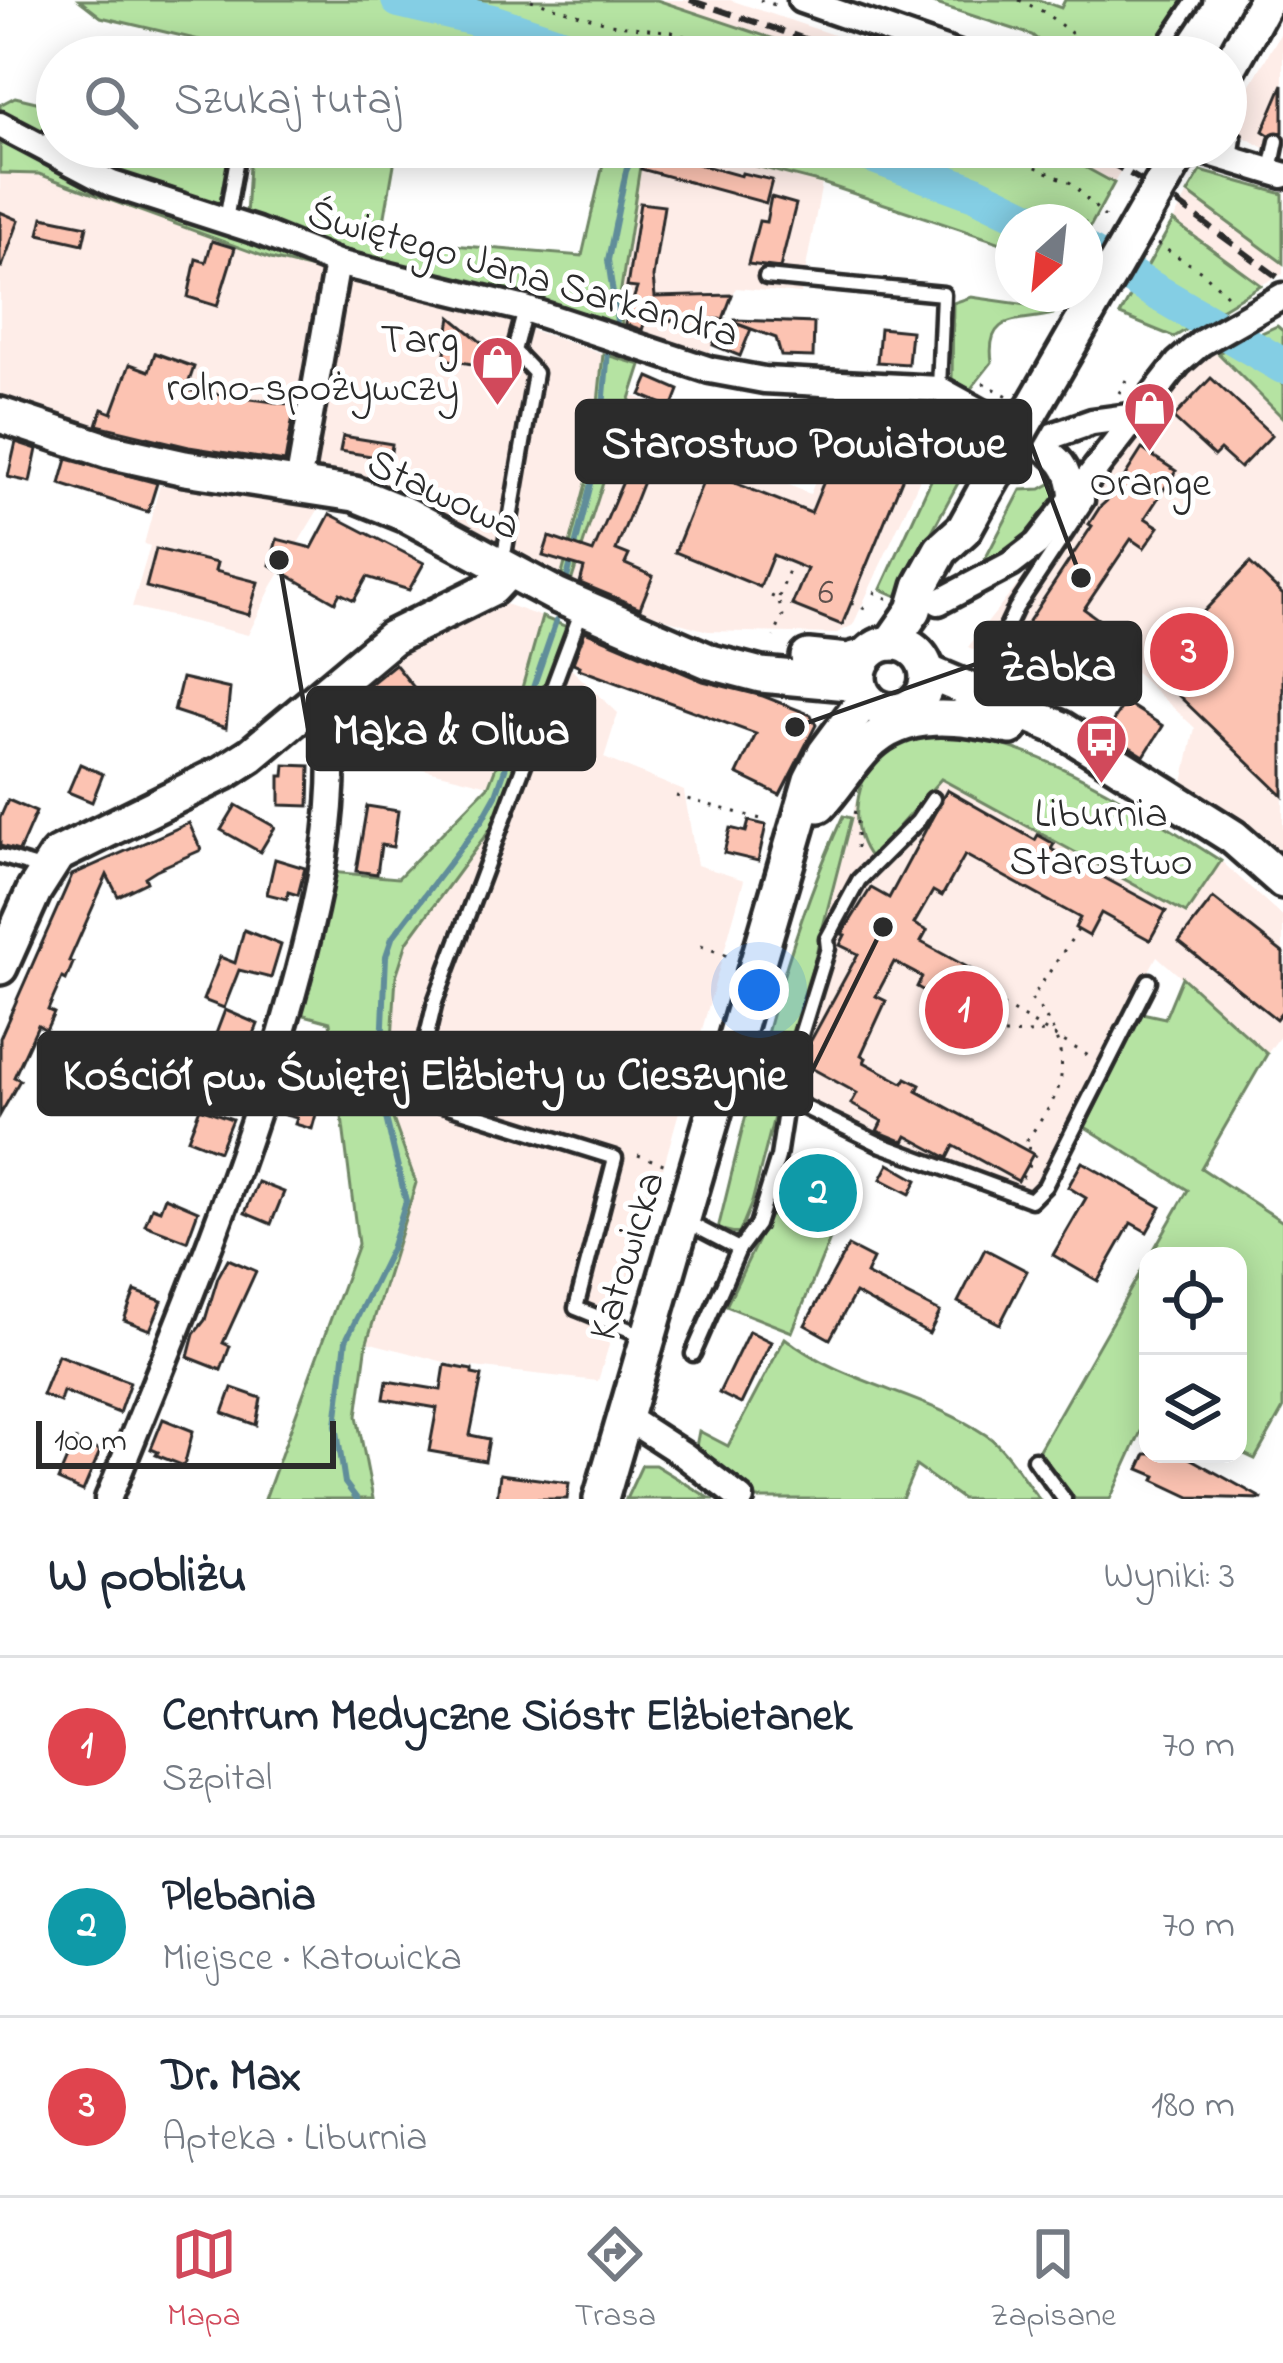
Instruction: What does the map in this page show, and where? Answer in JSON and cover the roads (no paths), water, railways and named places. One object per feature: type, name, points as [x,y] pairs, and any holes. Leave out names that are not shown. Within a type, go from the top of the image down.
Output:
[{"type":"street","points":[[801,0],[905,36]]},
{"type":"street","points":[[1247,37],[1266,4]]},
{"type":"street","name":"Świętego Jana Sarkandra","points":[[0,125],[36,145]]},
{"type":"street","points":[[1247,163],[1279,172]]},
{"type":"street","name":"Świętego Jana Sarkandra","points":[[80,168],[112,184],[338,263],[525,309],[728,374],[939,389],[1035,442],[1063,462],[1079,486]]},
{"type":"street","points":[[892,677],[919,597],[941,550],[964,529],[1175,168]]},
{"type":"street","points":[[298,484],[338,263]]},
{"type":"street","points":[[812,657],[874,635],[919,597],[1027,554],[1178,362],[1201,343],[1283,296]]},
{"type":"street","name":"Stawowa","points":[[0,415],[109,451],[185,468],[356,494],[407,515],[502,568],[711,662],[761,675],[892,677]]},
{"type":"street","points":[[1035,442],[1092,422],[1136,416]]},
{"type":"street","points":[[0,967],[45,870],[57,856],[251,755],[391,638],[492,588],[502,568]]},
{"type":"street","name":"Stawowa","points":[[635,627],[715,646],[848,661],[892,677]]},
{"type":"street","points":[[761,675],[813,689],[830,707],[825,754]]},
{"type":"street","points":[[892,677],[1011,727],[1118,764]]},
{"type":"street","points":[[892,677],[1060,728],[1233,837],[1283,880]]},
{"type":"street","name":"Katowicka","points":[[601,1499],[646,1336],[809,816],[812,780],[825,754],[892,677]]},
{"type":"street","name":"Katowicka","points":[[809,816],[892,677]]},
{"type":"street","points":[[108,1499],[220,1222],[306,949],[326,856],[335,745],[327,690]]},
{"type":"street","points":[[809,816],[857,756],[887,731],[937,716],[1011,727]]},
{"type":"street","points":[[624,1416],[684,1454],[741,1499]]},
{"type":"lane","points":[[1170,36],[1194,0]]},
{"type":"lane","points":[[1277,141],[1279,172]]},
{"type":"lane","points":[[226,221],[235,168]]},
{"type":"lane","points":[[766,277],[943,294],[939,389]]},
{"type":"lane","points":[[502,568],[536,373],[514,351],[525,309]]},
{"type":"lane","points":[[998,646],[1016,608],[1087,501],[1079,486]]},
{"type":"lane","points":[[583,606],[435,1002],[413,1095],[615,1158],[576,1308],[646,1336]]},
{"type":"lane","points":[[693,1354],[739,1249],[757,1225],[778,1157],[794,1057],[827,939],[859,880],[933,800]]},
{"type":"lane","points":[[0,856],[45,870]]},
{"type":"lane","points":[[787,1099],[882,1145],[1030,1200],[1046,1186],[1149,981]]},
{"type":"lane","points":[[682,1220],[739,1249]]},
{"type":"lane","points":[[1034,1460],[1064,1499]]},
{"type":"waterway","points":[[399,0],[534,36]]},
{"type":"waterway","points":[[617,321],[608,260],[627,168]]},
{"type":"waterway","points":[[907,168],[998,204]]},
{"type":"waterway","points":[[1103,261],[1283,366]]},
{"type":"waterway","points":[[567,578],[599,452],[608,351]]},
{"type":"waterway","points":[[357,1499],[345,1483],[336,1425],[346,1340],[391,1249],[406,1201],[380,1093],[386,956],[392,938],[496,795],[556,621]]},
{"type":"railway","points":[[690,0],[796,36]]},
{"type":"railway","points":[[1119,168],[1168,196],[1283,281]]},
{"type":"place","name":"Targ rolno-spożywczy","points":[[498,407]]},
{"type":"place","name":"Orange","points":[[1150,454]]},
{"type":"place","name":"Mąka & Oliwa","points":[[279,560]]},
{"type":"place","name":"Starostwo Powiatowe","points":[[1081,578]]},
{"type":"place","name":"Dr. Max","points":[[1189,652]]},
{"type":"place","name":"Żabka","points":[[795,727]]},
{"type":"place","name":"Liburnia Starostwo","points":[[1101,785]]},
{"type":"place","name":"Kościół pw. Świętej Elżbiety w Cieszynie","points":[[883,927]]},
{"type":"place","name":"Centrum Medyczne Sióstr Elżbietanek","points":[[964,1010]]},
{"type":"place","name":"Plebania","points":[[818,1193]]}]
